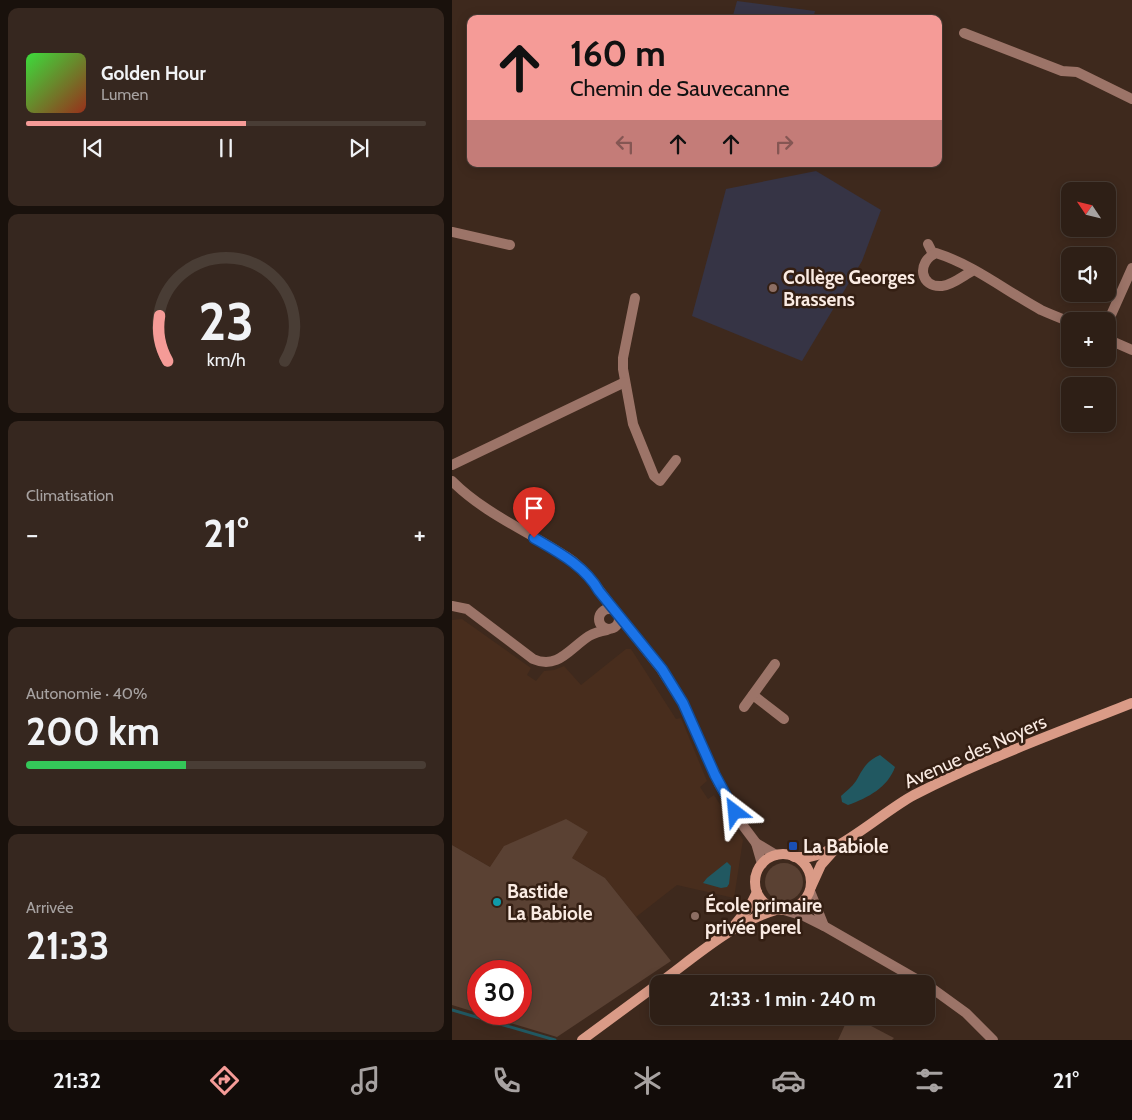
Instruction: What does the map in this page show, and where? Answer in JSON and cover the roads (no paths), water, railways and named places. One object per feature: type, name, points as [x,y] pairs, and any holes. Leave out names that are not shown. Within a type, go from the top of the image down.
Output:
[{"type":"street","points":[[964,34],[1062,71],[1077,72],[1132,99]]},
{"type":"street","points":[[452,232],[510,245]]},
{"type":"street","points":[[928,244],[933,254]]},
{"type":"street","points":[[974,270],[948,284],[940,286],[932,284],[925,279],[922,270],[924,262],[929,256],[936,253],[945,256],[974,270],[1043,311],[1061,318]]},
{"type":"street","points":[[1112,312],[1132,268]]},
{"type":"street","points":[[635,298],[623,358],[625,382],[633,424],[654,476],[660,481],[676,460]]},
{"type":"street","points":[[1116,343],[1132,350]]},
{"type":"street","points":[[452,465],[625,382]]},
{"type":"street","points":[[452,481],[466,494],[495,515],[569,558],[595,584],[662,669],[683,703],[719,784],[744,827],[756,843],[762,864]]},
{"type":"street","points":[[599,591],[602,627],[610,630],[625,631],[636,636]]},
{"type":"street","points":[[453,605],[467,609],[533,659],[540,662],[548,663],[558,659],[590,636],[617,626],[619,621],[617,613],[610,609],[605,610],[590,636]]},
{"type":"street","points":[[744,707],[775,664]]},
{"type":"street","points":[[753,695],[784,719]]},
{"type":"street","name":"Avenue des Noyers","points":[[810,890],[821,865],[840,845],[912,796],[965,771],[1132,703]]},
{"type":"street","points":[[756,843],[776,855]]},
{"type":"street","name":"Avenue des Noyers","points":[[794,856],[810,856],[840,845]]},
{"type":"street","points":[[824,926],[810,890],[810,873],[800,860],[785,854],[776,855],[762,864],[755,878],[757,892],[761,900],[768,906],[804,916],[909,975]]},
{"type":"street","points":[[670,975],[754,917],[800,905],[810,890]]},
{"type":"street","points":[[723,937],[745,912],[757,892]]},
{"type":"street","points":[[582,1040],[650,990]]},
{"type":"street","points":[[935,991],[966,1013],[993,1040]]},
{"type":"water","points":[[880,755],[895,767],[888,780],[863,799],[848,805],[842,802],[841,796],[854,783],[865,766]]},
{"type":"water","points":[[727,862],[731,866],[727,887],[721,888],[703,883],[707,878]]},
{"type":"waterway","points":[[452,1010],[555,1040]]},
{"type":"place","name":"Collège Georges Brassens","points":[[773,288]]},
{"type":"place","name":"La Babiole","points":[[793,846]]},
{"type":"place","name":"Bastide La Babiole","points":[[497,902]]},
{"type":"place","name":"École primaire privée perel","points":[[695,916]]}]
